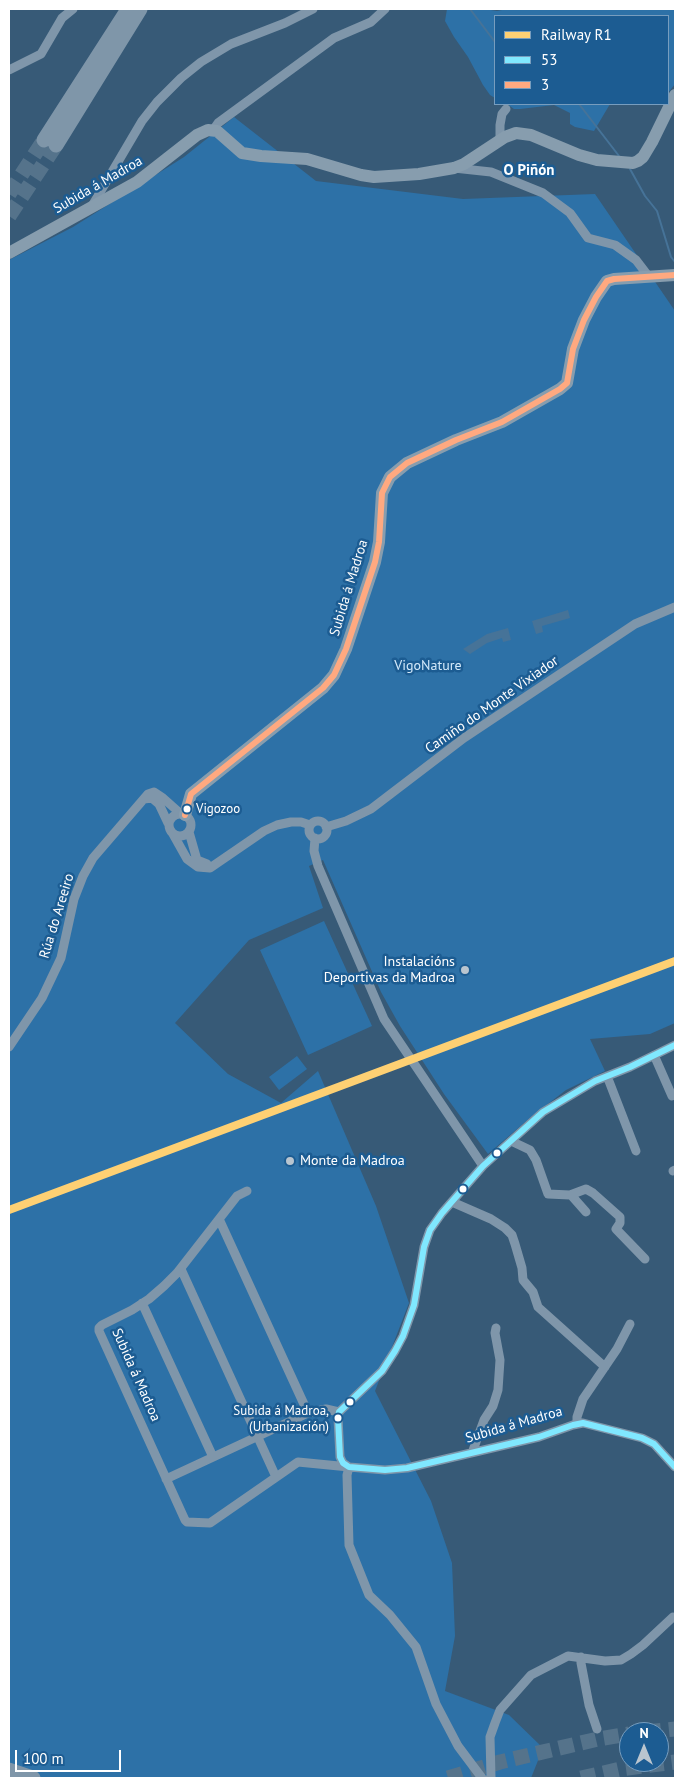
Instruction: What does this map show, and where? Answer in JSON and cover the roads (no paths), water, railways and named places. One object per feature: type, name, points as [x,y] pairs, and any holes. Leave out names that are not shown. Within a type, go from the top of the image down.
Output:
[{"type":"highway","points":[[128,9],[50,142],[140,9]]},
{"type":"highway","points":[[9,1770],[33,1778]]},
{"type":"street","points":[[9,70],[41,54],[62,18],[73,9]]},
{"type":"street","points":[[92,206],[142,121],[157,102],[181,78],[201,62],[231,44],[285,23],[313,9]]},
{"type":"street","points":[[386,9],[371,22],[334,38],[218,123],[213,130],[221,134],[242,153],[307,159],[361,175],[384,177],[454,168],[464,164],[500,140],[516,133],[531,135],[579,155],[597,160],[633,163],[638,162],[643,157],[675,95]]},
{"type":"street","points":[[500,140],[502,114],[506,109]]},
{"type":"street","name":"Subida á Madroa","points":[[9,253],[144,177],[197,135],[213,130]]},
{"type":"street","points":[[454,168],[491,172],[543,193],[570,213],[588,238],[616,245],[636,260],[649,277]]},
{"type":"street","name":"Subida á Madroa","points":[[183,814],[191,794],[323,688],[334,674],[346,649],[375,562],[379,542],[382,493],[390,477],[407,463],[456,440],[502,422],[560,389],[567,383],[573,349],[584,320],[607,281],[675,275]]},
{"type":"street","name":"Camiño do Monte Vixiador","points":[[326,827],[346,821],[371,808],[464,738],[635,624],[675,607]]},
{"type":"street","points":[[142,800],[148,794],[154,792],[174,806],[190,821],[191,824],[188,832],[182,836],[173,834]]},
{"type":"street","points":[[142,800],[152,798],[159,804],[168,827],[187,859],[204,868],[217,865],[277,825],[291,822],[301,822],[310,825],[318,821],[326,827],[324,836],[315,838]]},
{"type":"street","name":"Rúa do Areeiro","points":[[9,1047],[42,998],[61,958],[74,900],[83,876],[93,858],[142,800]]},
{"type":"street","points":[[168,823],[172,816],[183,814]]},
{"type":"street","points":[[310,825],[309,831],[315,838],[314,851],[318,866],[384,1018],[483,1166]]},
{"type":"street","points":[[188,832],[197,860],[202,863],[217,865]]},
{"type":"street","points":[[482,1778],[458,1746],[436,1704],[416,1647],[390,1615],[369,1595],[349,1545],[347,1476],[349,1466],[343,1463],[340,1457],[339,1412],[382,1371],[395,1351],[403,1336],[414,1305],[424,1247],[430,1230],[483,1166],[543,1112],[595,1081],[675,1045]]},
{"type":"street","points":[[654,1055],[672,1096]]},
{"type":"street","points":[[607,1076],[636,1150]]},
{"type":"street","points":[[511,1141],[530,1150],[536,1160],[548,1194],[572,1195],[586,1189],[593,1193],[620,1217],[620,1223],[616,1229],[645,1259]]},
{"type":"street","name":"Subida á Madroa","points":[[247,1191],[237,1196],[181,1269],[164,1286],[142,1304],[99,1328],[187,1522],[208,1524],[298,1462],[385,1470],[406,1468],[539,1437],[583,1423],[642,1438],[654,1444],[675,1467]]},
{"type":"street","points":[[572,1195],[586,1212]]},
{"type":"street","points":[[452,1202],[492,1219],[505,1228],[514,1240],[522,1268],[523,1280],[533,1292],[538,1307],[605,1367]]},
{"type":"street","points":[[220,1219],[308,1413]]},
{"type":"street","points":[[181,1269],[276,1477]]},
{"type":"street","points":[[142,1304],[213,1457]]},
{"type":"street","points":[[577,1424],[582,1400],[617,1349],[630,1324]]},
{"type":"street","points":[[472,1453],[498,1390],[500,1360],[496,1328]]},
{"type":"street","points":[[166,1479],[308,1413],[326,1409],[339,1412]]},
{"type":"street","points":[[490,1778],[490,1737],[500,1710],[531,1675],[568,1656],[605,1661],[621,1660],[643,1645],[675,1617]]},
{"type":"street","points":[[581,1657],[589,1705],[597,1729]]},
{"type":"waterway","points":[[470,9],[494,41]]},
{"type":"waterway","points":[[580,105],[619,156]]},
{"type":"waterway","points":[[630,169],[645,196],[657,211],[671,257],[675,262]]},
{"type":"tunnel","points":[[9,194],[44,140]]},
{"type":"tunnel","points":[[9,216],[56,145]]},
{"type":"tunnel","points":[[669,1730],[675,1729]]},
{"type":"tunnel","points":[[448,1778],[500,1762],[619,1736]]},
{"type":"tunnel","points":[[581,1778],[621,1769],[675,1762]]},
{"type":"rail line","name":"R1","points":[[9,1210],[675,961]]},
{"type":"place","name":"Vigozoo","points":[[187,809]]},
{"type":"place","name":"Instalacións Deportivas da Madroa","points":[[465,970]]},
{"type":"place","name":"Monte da Madroa","points":[[290,1161]]},
{"type":"place","name":"Subida á Madroa, (Urbanización)","points":[[338,1418]]},
{"type":"district","name":"O Piñón","points":[[529,171]]},
{"type":"park label","name":"VigoNature","points":[[428,666]]}]
